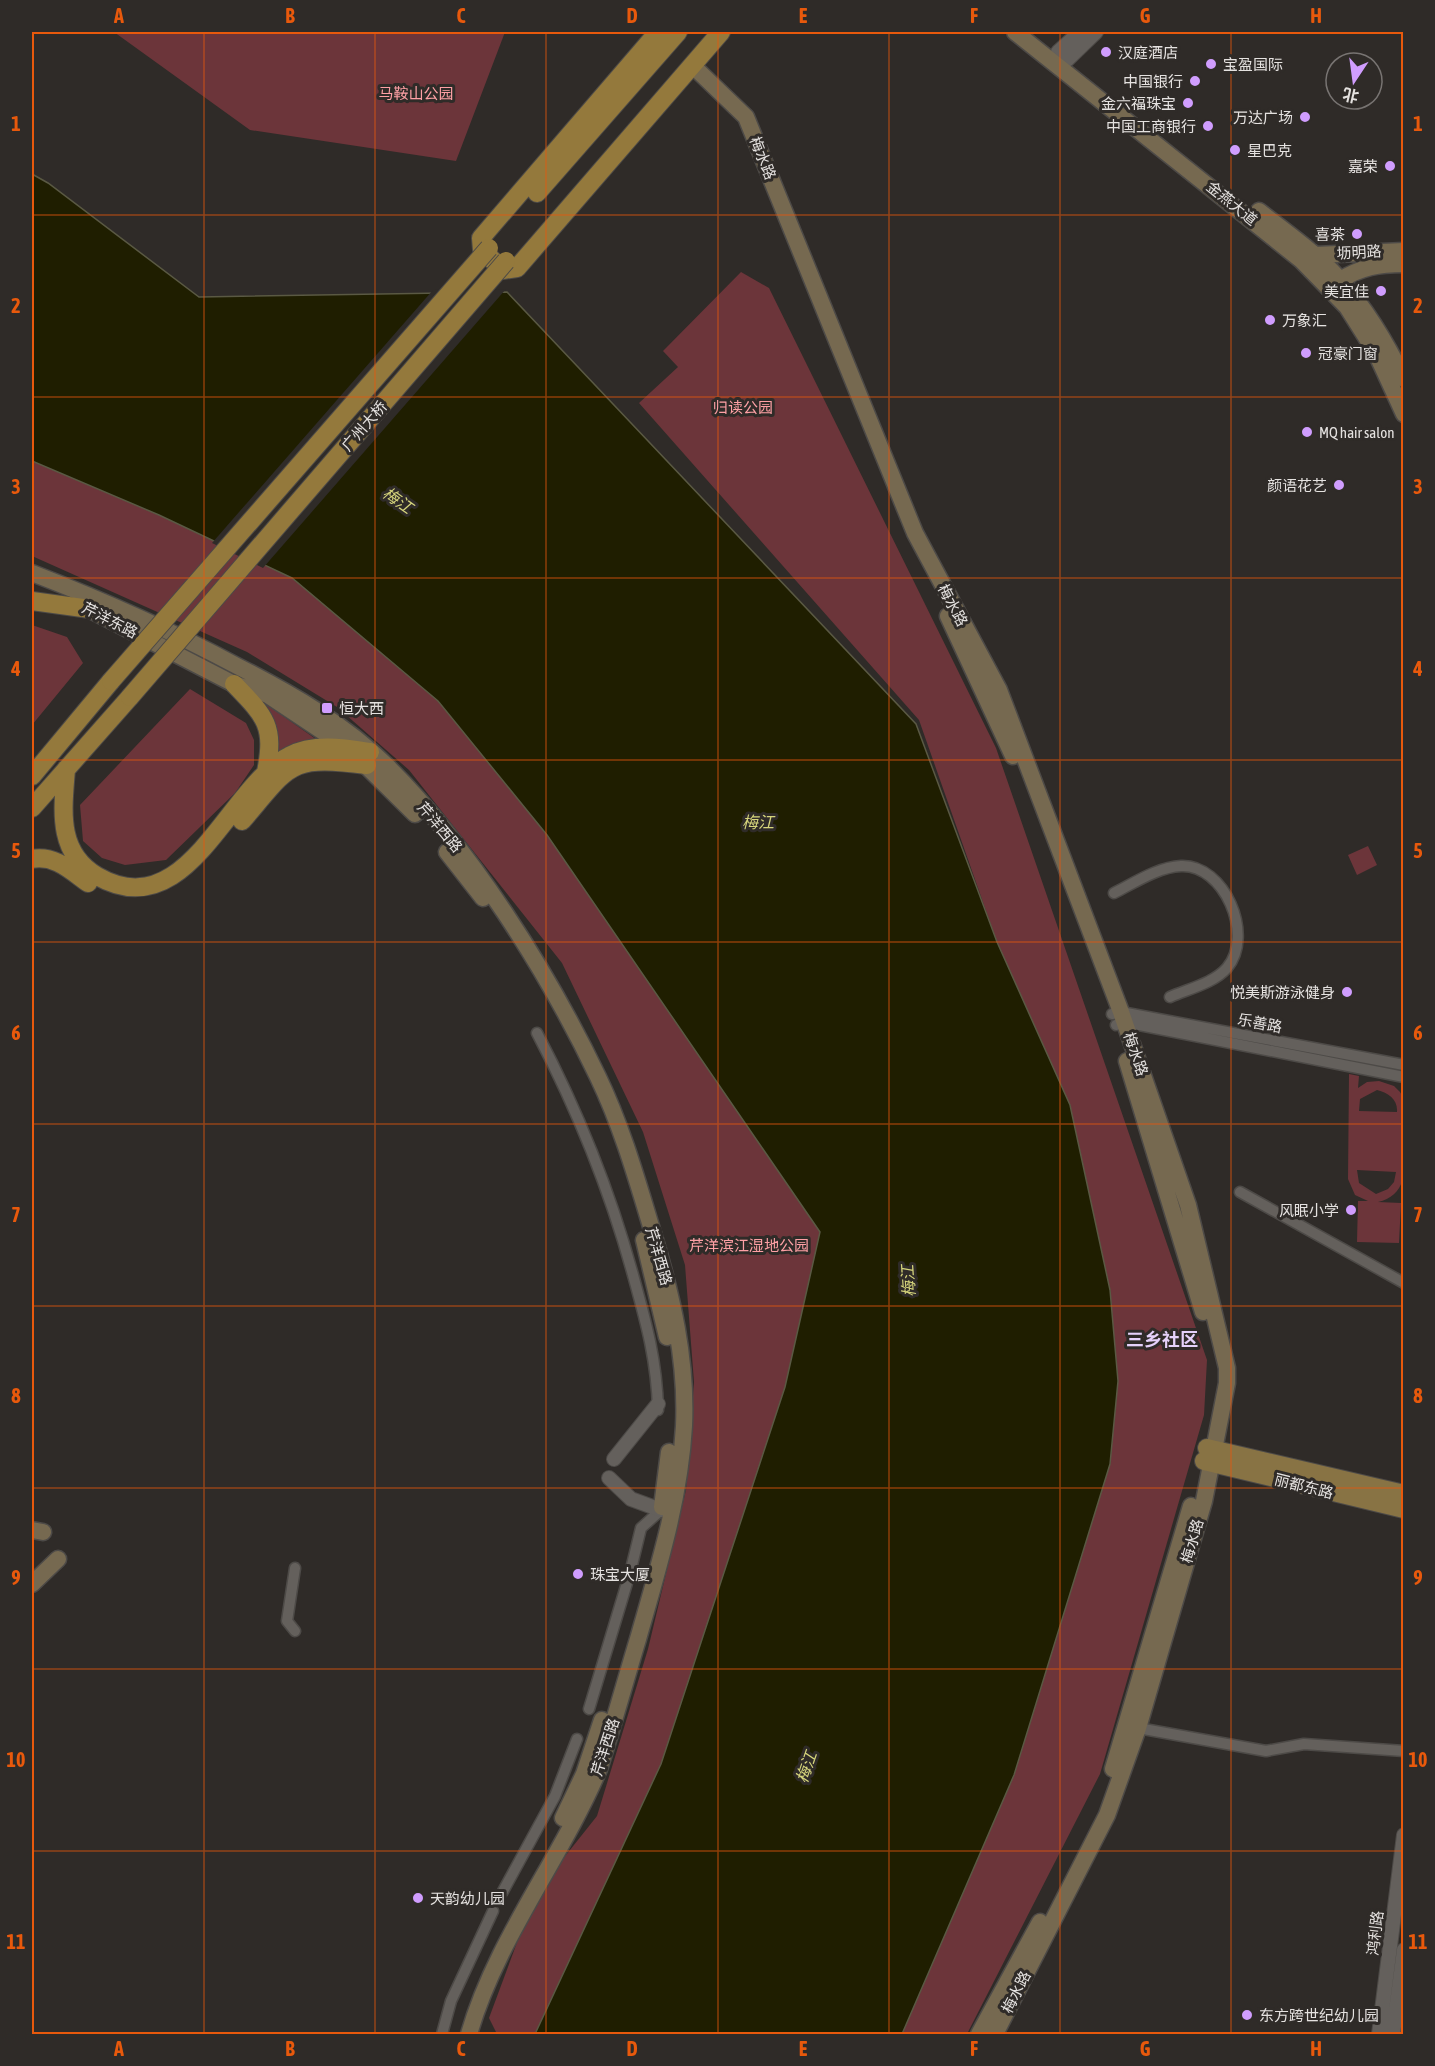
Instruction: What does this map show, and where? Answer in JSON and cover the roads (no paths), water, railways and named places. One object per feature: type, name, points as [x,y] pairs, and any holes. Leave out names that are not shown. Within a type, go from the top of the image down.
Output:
[{"type":"highway","points":[[658,32],[481,238],[482,250],[502,270],[517,268],[721,32]]},
{"type":"highway","name":"广州大桥","points":[[32,776],[111,681],[678,32]]},
{"type":"highway","name":"广州大桥","points":[[32,808],[702,37]]},
{"type":"highway","points":[[32,602],[90,609]]},
{"type":"highway","points":[[234,684],[259,709],[267,724],[271,745],[266,772]]},
{"type":"highway","points":[[32,758],[53,748]]},
{"type":"highway","points":[[66,770],[63,826],[78,861],[96,875],[112,883],[133,886],[152,884],[190,862],[266,772],[288,756],[305,750],[349,749],[368,758]]},
{"type":"highway","points":[[32,859],[42,857],[60,862],[93,887],[113,895],[132,898],[152,896],[168,891],[202,866],[289,768],[305,761],[368,758]]},
{"type":"main road","name":"金燕大道","points":[[1015,32],[1301,260],[1347,307],[1376,352],[1404,414]]},
{"type":"main road","name":"金燕大道","points":[[1032,32],[1315,255],[1340,280],[1388,347],[1404,379]]},
{"type":"main road","name":"梅水路","points":[[689,71],[729,107],[741,122],[883,483],[1040,814],[1188,1204],[1227,1368],[1227,1383],[1209,1455],[1099,1814],[980,2034]]},
{"type":"main road","name":"坜明路","points":[[1315,255],[1404,251]]},
{"type":"main road","name":"坜明路","points":[[1340,280],[1358,269],[1377,264],[1404,264]]},
{"type":"main road","name":"芹洋东路","points":[[32,573],[171,631]]},
{"type":"main road","name":"芹洋东路","points":[[32,584],[90,609],[234,684]]},
{"type":"main road","name":"芹洋西路","points":[[171,631],[282,690],[332,722],[368,758],[425,824],[485,902],[527,968],[586,1075],[627,1175],[659,1299],[671,1359],[673,1427],[661,1510],[642,1590],[584,1774],[486,1966],[459,2034]]},
{"type":"main road","points":[[234,684],[268,695],[349,749]]},
{"type":"main road","name":"芹洋西路","points":[[368,758],[386,765],[478,872],[554,993],[598,1077],[632,1164],[668,1284],[681,1349],[684,1427],[670,1522],[606,1746],[587,1796],[493,1974],[469,2034]]},
{"type":"main road","name":"梅水路","points":[[995,2034],[1107,1815],[1138,1728],[1204,1501],[1209,1455]]},
{"type":"main road","name":"丽都东路","points":[[1209,1455],[1404,1494]]},
{"type":"main road","name":"丽都东路","points":[[1209,1455],[1404,1509]]},
{"type":"main road","points":[[32,1584],[58,1559]]},
{"type":"street","points":[[1062,56],[1080,32]]},
{"type":"street","points":[[1062,56],[1096,32]]},
{"type":"street","points":[[1113,893],[1147,877],[1180,866],[1196,867],[1228,896],[1236,912],[1238,929],[1236,951],[1227,968],[1209,980],[1170,997]]},
{"type":"street","name":"乐善路","points":[[1118,1018],[1404,1065]]},
{"type":"street","name":"乐善路","points":[[1118,1018],[1404,1077]]},
{"type":"street","points":[[537,1033],[566,1087],[616,1213],[654,1351],[658,1409],[614,1459]]},
{"type":"street","points":[[1240,1192],[1404,1283]]},
{"type":"street","points":[[589,1709],[630,1573],[640,1528],[661,1510],[631,1499],[609,1478]]},
{"type":"street","points":[[295,1568],[287,1621],[295,1631]]},
{"type":"street","points":[[1138,1728],[1266,1751],[1305,1744],[1404,1750]]},
{"type":"street","points":[[502,1893],[555,1796],[577,1739]]},
{"type":"street","name":"鸿利路","points":[[1379,2034],[1404,1835]]},
{"type":"street","points":[[442,2034],[451,2001],[493,1911]]},
{"type":"street","name":"鸿利路","points":[[1393,2034],[1404,1950]]},
{"type":"water","name":"梅江","points":[[32,174],[48,183],[199,297],[507,292],[916,724],[997,942],[1070,1105],[1110,1290],[1118,1381],[1110,1464],[1014,1775],[902,2034],[535,2034],[661,1764],[785,1387],[820,1232],[547,835],[438,701],[292,578],[159,515],[32,461]]},
{"type":"place","name":"汉庭酒店","points":[[1106,52]]},
{"type":"place","name":"宝盈国际","points":[[1211,64]]},
{"type":"place","name":"中国银行","points":[[1195,81]]},
{"type":"place","name":"金六福珠宝","points":[[1188,103]]},
{"type":"place","name":"万达广场","points":[[1305,117]]},
{"type":"place","name":"中国工商银行","points":[[1208,126]]},
{"type":"place","name":"星巴克","points":[[1235,150]]},
{"type":"place","name":"嘉荣","points":[[1390,166]]},
{"type":"place","name":"喜茶","points":[[1357,234]]},
{"type":"place","name":"美宜佳","points":[[1381,291]]},
{"type":"place","name":"万象汇","points":[[1270,320]]},
{"type":"place","name":"冠豪门窗","points":[[1306,353]]},
{"type":"place","name":"MQ hair salon","points":[[1307,432]]},
{"type":"place","name":"颜语花艺","points":[[1339,485]]},
{"type":"place","name":"恒大西","points":[[327,708]]},
{"type":"place","name":"悦美斯游泳健身","points":[[1347,992]]},
{"type":"place","name":"风眠小学","points":[[1351,1210]]},
{"type":"place","name":"珠宝大厦","points":[[578,1574]]},
{"type":"place","name":"天韵幼儿园","points":[[418,1898]]},
{"type":"place","name":"东方跨世纪幼儿园","points":[[1247,2015]]},
{"type":"district","name":"三乡社区","points":[[1162,1339]]},
{"type":"park label","name":"马鞍山公园","points":[[416,93]]},
{"type":"park label","name":"归读公园","points":[[743,407]]},
{"type":"park label","name":"芹洋滨江湿地公园","points":[[749,1245]]}]
